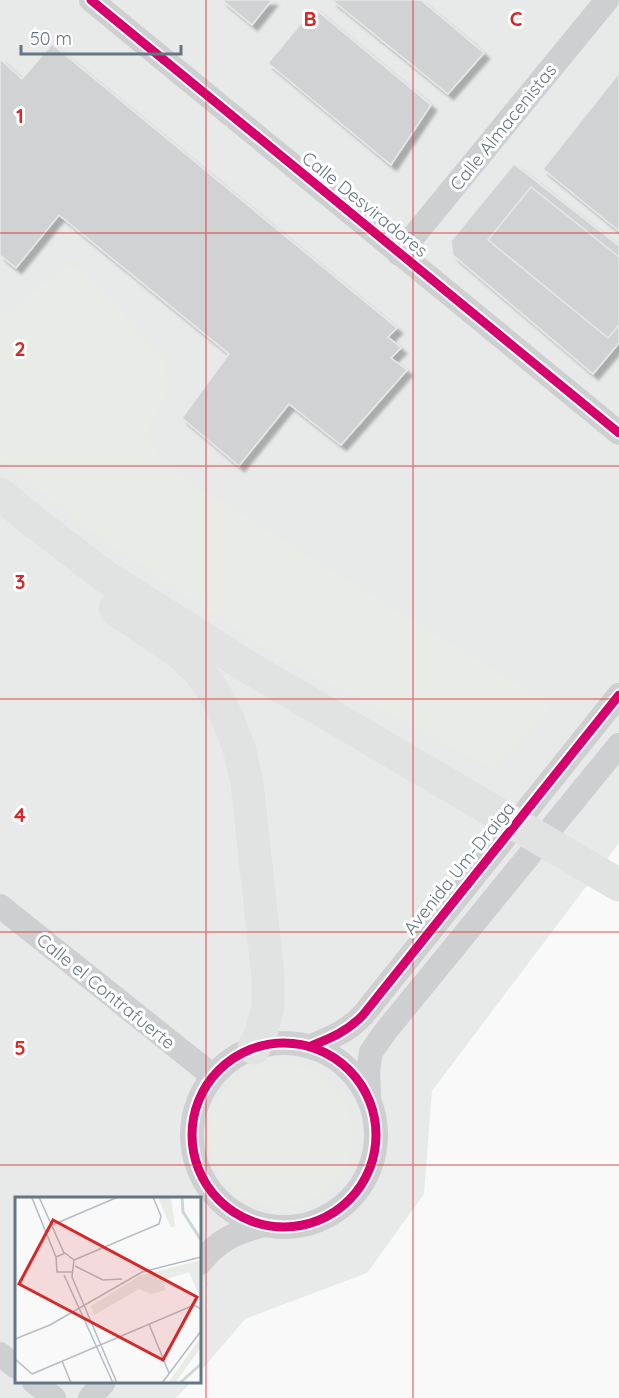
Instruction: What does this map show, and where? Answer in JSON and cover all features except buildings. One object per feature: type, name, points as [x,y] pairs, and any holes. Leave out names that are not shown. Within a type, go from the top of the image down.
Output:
[{"type":"main road","points":[[0,494],[105,577],[248,667],[619,885]]},
{"type":"main road","points":[[30,519],[45,557],[89,591],[180,653],[199,671],[214,692],[229,723],[240,751],[248,783],[268,977],[268,1006],[262,1030],[254,1048]]},
{"type":"street","name":"Calle Desviradores","points":[[91,0],[619,433]]},
{"type":"street","name":"Calle Almacenistas","points":[[399,254],[607,0]]},
{"type":"street","name":"Avenida Um-Draiga","points":[[311,1046],[342,1033],[363,1015],[619,695]]},
{"type":"street","points":[[369,1099],[368,1071],[372,1052],[385,1032],[619,745]]},
{"type":"street","name":"Calle el Contrafuerte","points":[[0,906],[213,1076]]},
{"type":"street","points":[[282,1042],[311,1046],[349,1069],[361,1083],[375,1119],[377,1139],[374,1159],[355,1195],[340,1209],[304,1226],[284,1228],[263,1225],[244,1218],[226,1207],[212,1192],[200,1187],[193,1150],[193,1124],[199,1099],[213,1076],[245,1051],[282,1042]]},
{"type":"street","points":[[201,1262],[218,1244],[239,1232],[263,1225]]},
{"type":"street","points":[[0,1354],[15,1366]]},
{"type":"street","points":[[35,1383],[54,1398],[66,1383]]},
{"type":"street","points":[[90,1398],[103,1383]]},
{"type":"shaded area","points":[[0,0],[619,0],[619,843],[432,1091],[424,1194],[367,1273],[245,1319],[201,1371],[201,1197],[15,1197],[15,1383],[190,1383],[176,1398],[0,1398]]},
{"type":"shaded area","points":[[66,265],[79,269],[163,356],[169,389],[145,437],[168,468],[552,706],[494,769],[272,653],[79,523],[0,457],[0,310],[7,316]]},
{"type":"shaded area","points":[[281,1063],[308,1069],[321,1075],[332,1084],[341,1095],[347,1108],[353,1135],[347,1162],[341,1175],[332,1186],[321,1195],[308,1201],[281,1207],[254,1201],[241,1195],[230,1186],[221,1175],[215,1162],[209,1135],[215,1108],[221,1095],[230,1084],[241,1075],[254,1069]]},
{"type":"cycle path","points":[[91,0],[619,433]]},
{"type":"cycle path","points":[[311,1046],[345,1030],[363,1015],[619,695]]},
{"type":"cycle path","points":[[284,1043],[319,1050],[349,1070],[369,1100],[376,1135],[369,1170],[349,1200],[319,1220],[284,1227],[249,1220],[219,1200],[199,1170],[192,1135],[199,1100],[219,1070],[249,1050],[284,1043]]}]
